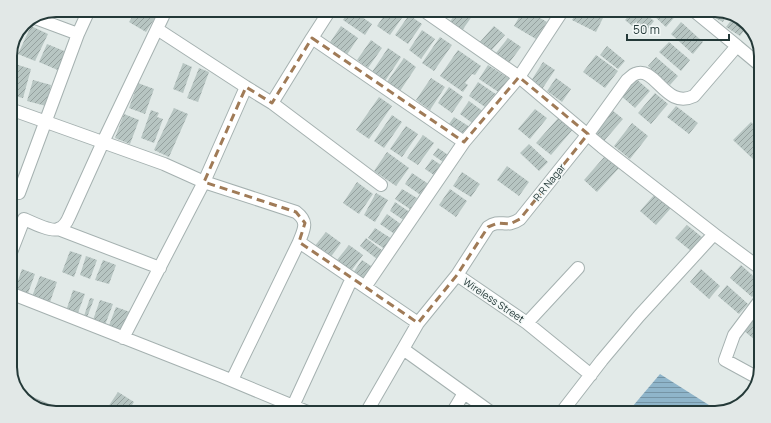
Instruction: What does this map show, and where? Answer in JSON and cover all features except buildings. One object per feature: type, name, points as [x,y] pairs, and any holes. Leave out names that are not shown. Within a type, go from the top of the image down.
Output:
[{"type":"street","points":[[19,193],[78,34],[86,17]]},
{"type":"street","points":[[17,236],[24,219],[53,230],[64,226],[70,217],[103,142],[162,17]]},
{"type":"street","points":[[272,103],[326,17]]},
{"type":"street","points":[[433,17],[519,77],[602,147],[754,264]]},
{"type":"street","points":[[365,287],[464,142],[519,77],[558,17]]},
{"type":"street","points":[[702,17],[754,60]]},
{"type":"street","points":[[41,20],[78,34]]},
{"type":"street","points":[[156,29],[272,103],[381,185]]},
{"type":"street","points":[[312,38],[464,142]]},
{"type":"street","name":"R R Nagar","points":[[457,275],[488,227],[492,224],[498,223],[510,224],[520,219],[588,134],[627,80],[635,74],[643,73],[652,78],[673,97],[681,100],[687,99],[694,96],[737,46]]},
{"type":"street","points":[[124,338],[204,182],[246,87]]},
{"type":"street","points":[[17,111],[164,164],[204,182],[296,212],[302,217],[305,223],[299,242],[232,380]]},
{"type":"street","points":[[58,229],[160,268]]},
{"type":"street","points":[[566,406],[639,316],[714,234]]},
{"type":"street","points":[[299,242],[418,323]]},
{"type":"street","name":"Wireless Street","points":[[370,406],[418,323],[457,275],[527,323],[578,268]]},
{"type":"street","points":[[17,296],[232,380],[293,406],[352,278]]},
{"type":"street","points":[[753,375],[725,360],[734,336],[754,309]]},
{"type":"street","points":[[527,323],[591,374]]},
{"type":"street","points":[[403,349],[482,406]]},
{"type":"street","points":[[456,406],[464,393]]},
{"type":"highlighted area","points":[[312,38],[464,142],[519,77],[588,134],[520,219],[510,224],[498,223],[488,227],[457,275],[418,323],[299,242],[305,223],[296,212],[204,182],[246,87],[272,103]]},
{"type":"water","points":[[660,374],[711,406],[633,406]]}]
